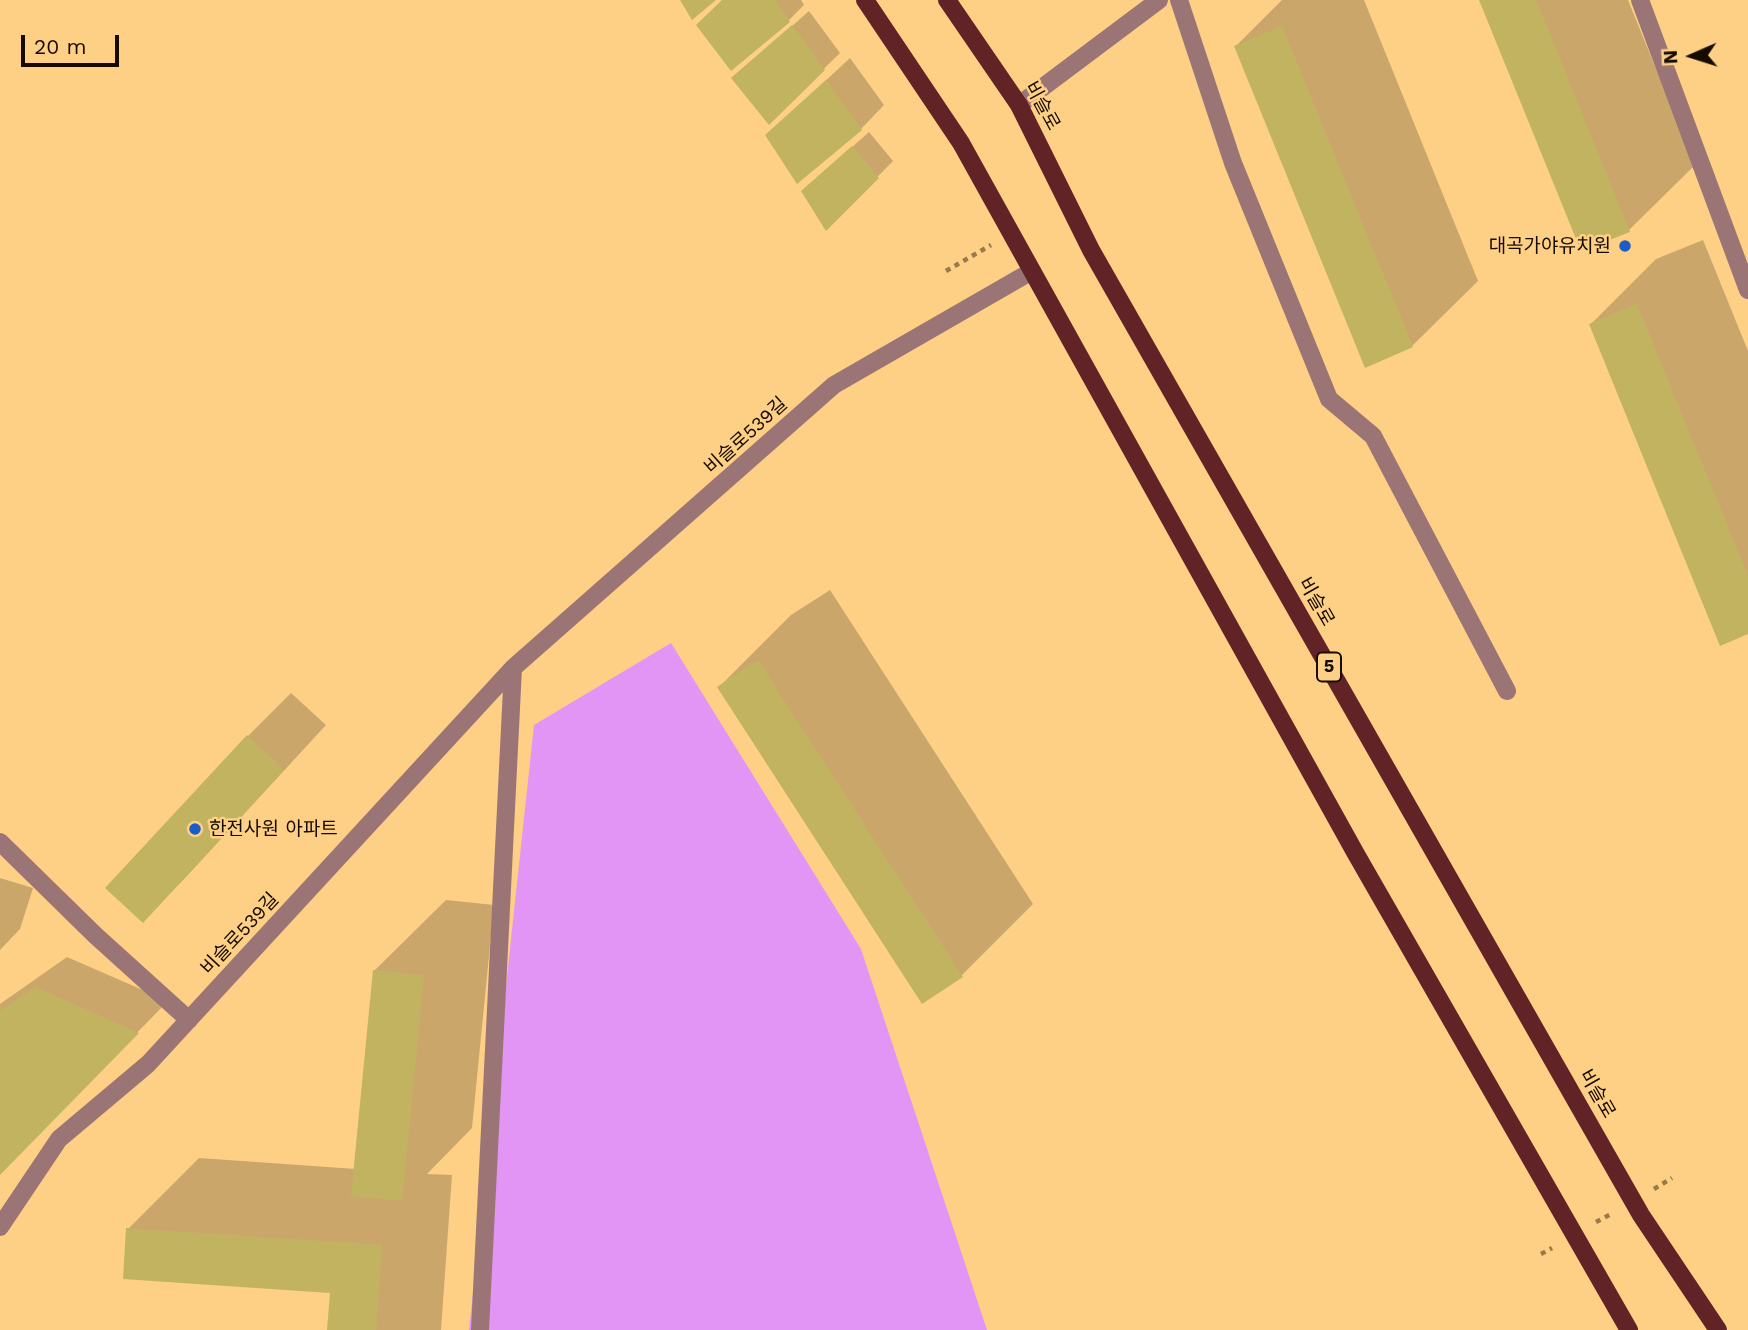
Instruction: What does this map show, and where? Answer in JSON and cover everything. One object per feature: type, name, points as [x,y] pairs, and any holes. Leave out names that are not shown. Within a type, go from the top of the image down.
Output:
[{"type":"main road","points":[[865,0],[961,143],[1356,854],[1629,1330]]},
{"type":"main road","name":"비슬로","points":[[947,0],[1019,105],[1091,250],[1634,1203],[1718,1330]]},
{"type":"street","points":[[1019,105],[1159,0]]},
{"type":"street","points":[[1179,0],[1233,163],[1329,400],[1373,436],[1507,691]]},
{"type":"street","points":[[1640,0],[1748,290]]},
{"type":"street","name":"비슬로539길","points":[[0,1227],[60,1139],[148,1064],[513,668],[834,385],[1032,271]]},
{"type":"street","points":[[480,1330],[513,668]]},
{"type":"street","points":[[0,842],[95,935],[189,1020]]},
{"type":"path","points":[[1648,1192],[1672,1178]]},
{"type":"path","points":[[1588,1227],[1624,1206]]},
{"type":"path","points":[[1541,1254],[1553,1247]]},
{"type":"shaded area","points":[[671,643],[861,949],[987,1330],[469,1330],[534,725]]},
{"type":"building","points":[[680,0],[716,0],[692,20]]},
{"type":"building","points":[[722,0],[776,0],[790,22],[731,71],[696,25]]},
{"type":"building","points":[[1479,0],[1536,0],[1630,232],[1581,251]]},
{"type":"building","points":[[792,25],[825,70],[769,125],[731,78]]},
{"type":"building","points":[[1282,26],[1413,347],[1365,368],[1234,46]]},
{"type":"building","points":[[826,80],[862,130],[797,184],[765,135]]},
{"type":"building","points":[[852,146],[879,178],[826,231],[801,191]]},
{"type":"building","points":[[1637,304],[1748,576],[1748,634],[1720,646],[1589,324]]},
{"type":"building","points":[[758,660],[963,977],[922,1004],[717,687]]},
{"type":"building","name":"한전사원 아파트","points":[[247,735],[284,770],[143,923],[105,888]]},
{"type":"building","points":[[373,970],[424,975],[402,1201],[351,1196]]},
{"type":"building","points":[[35,987],[139,1033],[0,1175],[0,1011]]},
{"type":"building","points":[[126,1228],[382,1245],[376,1330],[327,1330],[330,1293],[123,1279]]},
{"type":"place","name":"대곡가야유치원","points":[[1625,246]]},
{"type":"place","name":"한전사원 아파트","points":[[195,829]]}]
